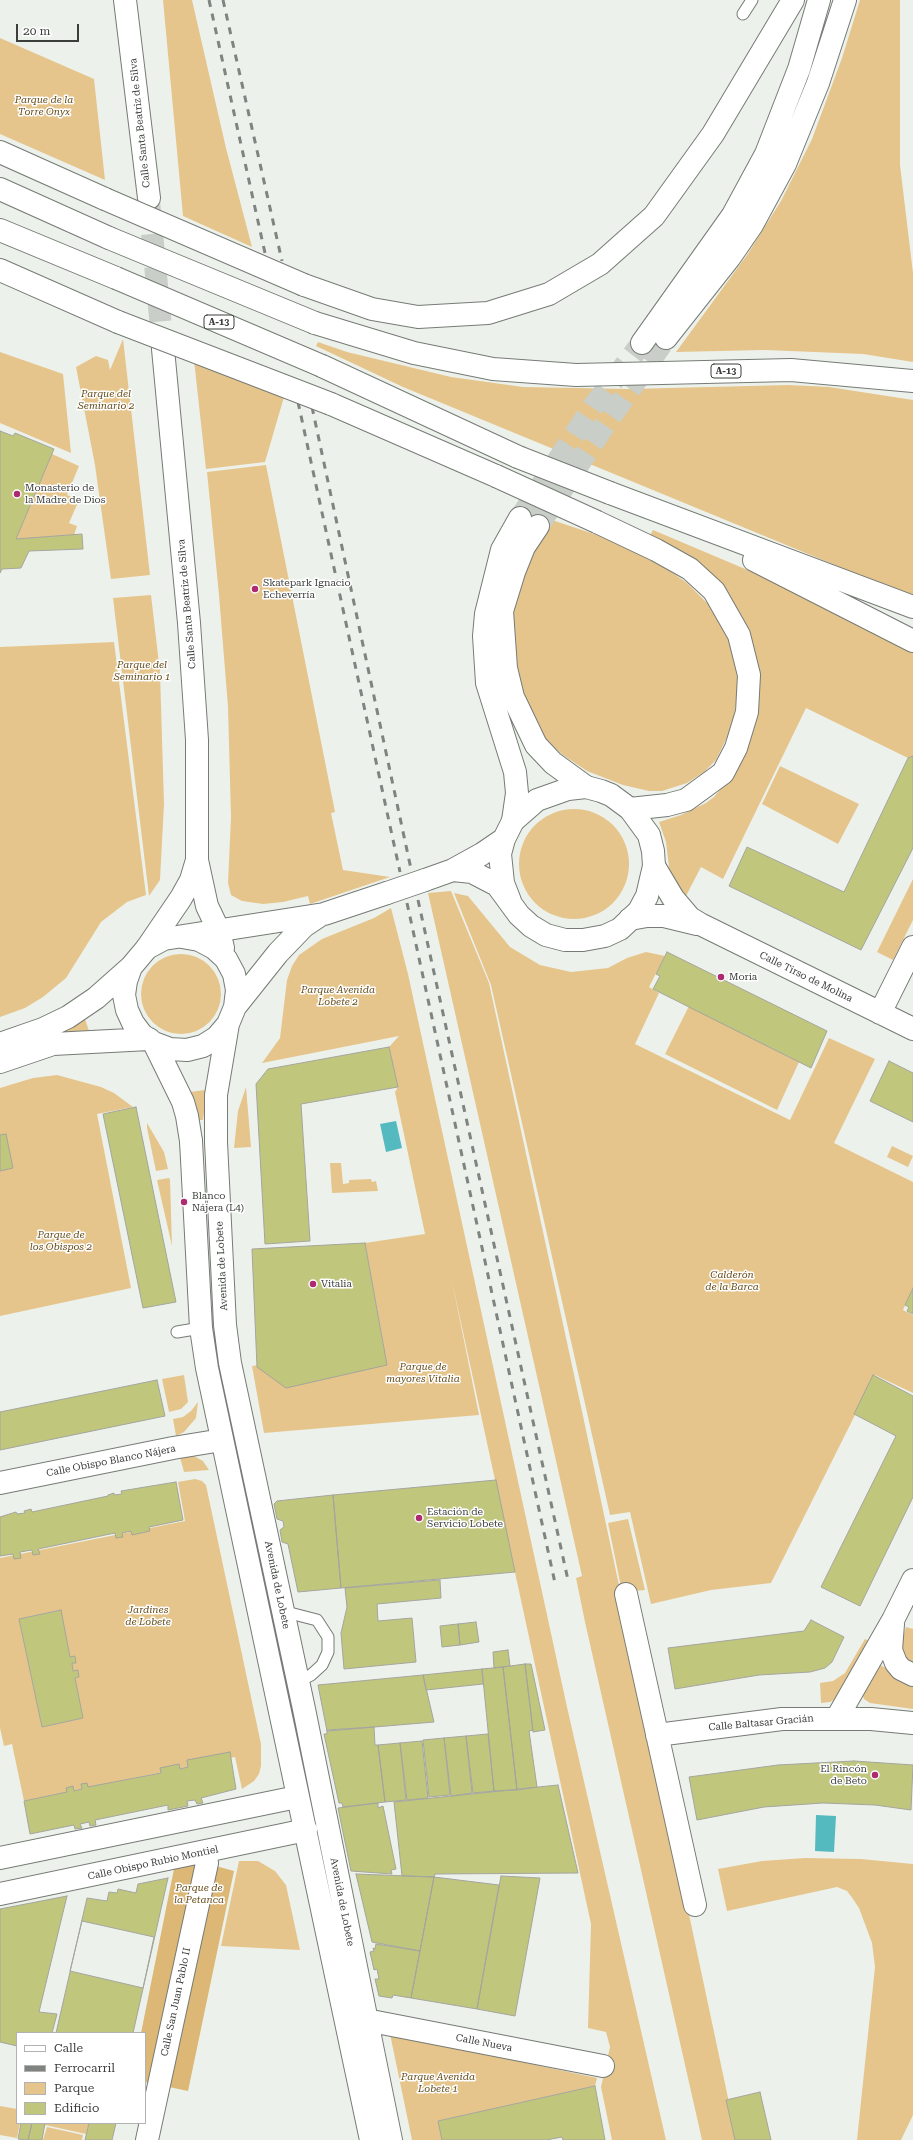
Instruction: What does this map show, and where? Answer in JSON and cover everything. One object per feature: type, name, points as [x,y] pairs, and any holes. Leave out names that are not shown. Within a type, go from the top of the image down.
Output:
[{"type":"main road","name":"Calle Santa Beatriz de Silva","points":[[125,0],[149,198]]},
{"type":"main road","points":[[0,152],[105,199],[304,284],[372,309],[418,317],[488,313],[549,294],[600,264],[654,216],[713,134],[793,0]]},
{"type":"main road","points":[[642,343],[733,214],[766,154],[799,69],[819,0]]},
{"type":"main road","points":[[666,338],[730,257],[752,225],[785,164],[818,83],[846,0]]},
{"type":"main road","name":"A-13","points":[[0,189],[109,238],[315,323],[414,353],[493,369],[576,375],[791,370],[876,377],[913,390]]},
{"type":"main road","name":"A-13","points":[[0,230],[322,366],[518,456],[610,493],[913,607]]},
{"type":"main road","points":[[0,270],[118,322],[330,404],[496,476],[597,522],[656,550],[690,569],[714,591],[739,635],[749,675],[747,712],[736,748],[724,773],[686,800],[667,806],[630,809]]},
{"type":"main road","name":"Calle Santa Beatriz de Silva","points":[[163,349],[189,623],[196,724],[197,860],[207,906],[219,931],[226,959]]},
{"type":"main road","points":[[876,377],[913,380]]},
{"type":"main road","points":[[658,511],[913,641]]},
{"type":"main road","points":[[508,830],[516,793],[515,772],[487,683],[484,636],[486,614],[502,550],[529,522],[524,547],[514,572],[502,611],[506,668],[513,697],[536,745],[553,763],[586,786]]},
{"type":"main road","name":"Calle Tirso de Molina","points":[[324,914],[453,870],[482,854],[508,830],[536,800],[568,788],[586,786],[611,795],[630,809],[649,835],[654,851],[654,866],[647,896],[638,910],[620,929],[605,936],[583,940],[565,940],[546,935],[531,926],[519,915],[503,891],[490,881],[472,872],[453,870]]},
{"type":"main road","name":"Calle Tirso de Molina","points":[[508,830],[500,854],[503,883],[510,901]]},
{"type":"main road","name":"Calle Santa Beatriz de Silva","points":[[147,948],[181,898],[191,880],[197,860]]},
{"type":"main road","name":"Calle Tirso de Molina","points":[[654,866],[673,898],[690,918],[913,1029]]},
{"type":"main road","points":[[0,1044],[43,1029],[68,1017],[96,998],[131,967],[147,948],[164,940],[324,914]]},
{"type":"main road","points":[[131,967],[126,980],[124,995],[127,1010],[133,1023],[151,1041],[170,1049],[187,1050],[197,1047],[217,1037],[278,953],[304,926],[324,914]]},
{"type":"main road","name":"Calle Tirso de Molina","points":[[630,919],[647,916],[664,916],[700,924]]},
{"type":"main road","points":[[182,937],[199,940],[214,948],[226,959],[234,974],[237,990],[231,1016]]},
{"type":"main road","points":[[880,1013],[913,947]]},
{"type":"main road","name":"Avenida de Lobete","points":[[231,1016],[216,1095],[216,1142],[225,1325],[230,1363],[391,2140]]},
{"type":"main road","points":[[0,1062],[53,1044],[151,1041]]},
{"type":"main road","name":"Avenida de Lobete","points":[[151,1041],[183,1102],[187,1116],[191,1141],[201,1328],[206,1368],[297,1797],[306,1830],[371,2140]]},
{"type":"main road","name":"Calle Obispo Blanco Nájera","points":[[0,1483],[173,1448],[222,1440]]},
{"type":"main road","points":[[837,1718],[893,1620],[913,1580]]},
{"type":"main road","points":[[626,1594],[695,1905]]},
{"type":"main road","points":[[893,1620],[891,1650],[896,1663],[901,1669],[913,1675]]},
{"type":"main road","name":"Calle Baltasar Gracián","points":[[657,1735],[782,1719],[837,1718],[913,1723]]},
{"type":"main road","points":[[0,1858],[297,1797]]},
{"type":"main road","name":"Calle Obispo Rubio Montiel","points":[[0,1894],[306,1830]]},
{"type":"main road","name":"Calle San Juan Pablo II","points":[[147,2140],[207,1863]]},
{"type":"main road","name":"Calle Nueva","points":[[366,2020],[603,2066]]},
{"type":"lane","points":[[743,14],[752,0]]},
{"type":"lane","points":[[177,1332],[201,1328]]},
{"type":"lane","points":[[282,1611],[317,1620],[328,1637],[328,1652],[322,1665],[311,1675],[297,1682]]},
{"type":"green space","points":[[163,0],[192,0],[226,148],[252,247],[183,216]]},
{"type":"green space","points":[[860,0],[900,0],[900,165],[913,273],[913,362],[863,354],[765,350],[676,352],[747,255],[781,201],[812,139],[842,58]]},
{"type":"green space","name":"Parque de la Torre Onyx","points":[[0,38],[94,79],[105,180],[0,134]]},
{"type":"green space","name":"Parque del Seminario 2","points":[[123,339],[150,575],[111,579],[95,465],[76,367],[96,356],[108,360],[110,370]]},
{"type":"green space","points":[[318,342],[347,352],[451,377],[523,387],[629,389],[789,385],[829,387],[913,400],[913,595],[876,582],[403,387],[316,346]]},
{"type":"green space","points":[[0,352],[63,374],[71,453],[0,423]]},
{"type":"green space","points":[[194,360],[284,397],[265,462],[206,469]]},
{"type":"green space","points":[[52,454],[79,466],[67,495],[79,500],[69,523],[77,526],[74,535],[16,539]]},
{"type":"green space","name":"Skatepark Ignacio Echeverría","points":[[266,465],[335,812],[331,813],[343,870],[390,877],[310,904],[308,896],[283,902],[263,904],[242,901],[231,895],[228,883],[231,817],[228,707],[207,472]]},
{"type":"green space","points":[[552,520],[609,539],[667,569],[687,583],[708,604],[726,634],[735,657],[738,687],[733,725],[716,760],[704,772],[687,783],[662,791],[649,791],[623,785],[587,771],[563,755],[545,739],[537,729],[520,696],[509,628],[522,570]]},
{"type":"green space","points":[[653,530],[757,574],[913,653],[913,756],[908,758],[806,708],[723,879],[701,867],[686,896],[670,875],[666,842],[659,822],[681,815],[706,803],[714,797],[730,778],[750,642],[738,611],[725,591],[649,537]]},
{"type":"green space","name":"Parque del Seminario 1","points":[[151,595],[160,672],[164,804],[160,880],[149,896],[113,598]]},
{"type":"green space","points":[[114,642],[146,895],[127,902],[101,922],[66,978],[43,997],[25,1008],[0,1017],[0,647]]},
{"type":"green space","points":[[780,766],[859,804],[838,844],[762,804]]},
{"type":"green space","points":[[574,809],[595,813],[605,818],[613,825],[620,833],[625,843],[629,864],[625,885],[620,895],[613,903],[605,910],[595,915],[574,919],[553,915],[543,910],[535,903],[528,895],[523,885],[519,864],[523,843],[528,833],[535,825],[543,818],[553,813]]},
{"type":"green space","points":[[913,879],[913,920],[893,960],[877,952]]},
{"type":"green space","points":[[451,891],[489,983],[737,2140],[702,2140],[585,1622],[576,1578],[582,1576],[428,893]]},
{"type":"green space","name":"Calderón de la Barca","points":[[454,893],[468,896],[510,947],[540,965],[571,972],[608,968],[627,958],[646,952],[665,956],[649,987],[659,993],[635,1044],[790,1120],[829,1038],[875,1059],[834,1143],[913,1182],[913,1288],[903,1310],[913,1315],[913,1393],[875,1375],[771,1583],[711,1590],[651,1604],[630,1512],[610,1515],[491,985]]},
{"type":"green space","points":[[391,908],[408,974],[567,1707],[666,2140],[612,2140],[601,2087],[610,2047],[606,2032],[588,2028],[591,1924],[452,1281],[479,1415],[264,1433],[252,1366],[384,1347],[365,1243],[425,1234],[395,1092],[398,1087],[389,1047],[399,1036],[262,1063],[280,1038],[287,980],[292,966],[299,955],[322,939],[374,918]]},
{"type":"green space","points":[[181,954],[196,957],[209,966],[218,979],[221,994],[218,1009],[209,1022],[196,1031],[181,1034],[166,1031],[153,1022],[144,1009],[141,994],[144,979],[153,966],[166,957]]},
{"type":"green space","points":[[689,1006],[799,1062],[777,1110],[665,1054]]},
{"type":"green space","points":[[84,1016],[90,1034],[59,1039],[58,1031]]},
{"type":"green space","name":"Parque de los Obispos 2","points":[[57,1075],[101,1087],[114,1093],[133,1107],[97,1114],[131,1288],[0,1316],[0,1088],[33,1078]]},
{"type":"green space","points":[[246,1087],[251,1147],[234,1148],[238,1111]]},
{"type":"green space","points":[[205,1090],[207,1093],[203,1120],[196,1120],[190,1092]]},
{"type":"green space","points":[[147,1123],[164,1152],[168,1169],[156,1171]]},
{"type":"green space","points":[[892,1146],[913,1156],[908,1167],[887,1157]]},
{"type":"green space","points":[[330,1163],[341,1163],[343,1184],[349,1183],[349,1180],[371,1179],[372,1182],[376,1181],[378,1191],[332,1193]]},
{"type":"green space","points":[[169,1178],[170,1180],[172,1246],[157,1180]]},
{"type":"green space","points":[[184,1375],[188,1402],[181,1409],[169,1412],[162,1379]]},
{"type":"green space","points":[[198,1402],[196,1418],[184,1432],[176,1436],[173,1419],[183,1417],[191,1411]]},
{"type":"green space","points":[[179,1454],[190,1454],[203,1461],[209,1470],[184,1472]]},
{"type":"green space","name":"Jardines de Lobete","points":[[195,1479],[202,1481],[206,1485],[261,1744],[261,1766],[259,1774],[254,1781],[242,1789],[235,1757],[24,1801],[12,1744],[4,1746],[0,1728],[0,1558],[185,1521],[178,1482]],"holes":[[[60,1610],[70,1657],[75,1656],[76,1663],[72,1663],[73,1671],[78,1670],[79,1677],[75,1678],[83,1718],[42,1727],[19,1619]]]},
{"type":"green space","points":[[628,1519],[645,1590],[622,1592],[608,1523]]},
{"type":"green space","points":[[906,1627],[913,1629],[913,1666],[907,1662],[901,1645]]},
{"type":"green space","points":[[865,1639],[871,1642],[838,1698],[830,1702],[821,1703],[820,1683],[833,1681],[845,1673]]},
{"type":"green space","points":[[878,1664],[913,1682],[913,1709],[870,1703],[864,1699],[862,1694]]},
{"type":"green space","points":[[805,1858],[861,1859],[913,1864],[913,2115],[901,2140],[857,2140],[875,1967],[872,1943],[859,1908],[847,1891],[837,1887],[727,1911],[718,1869],[762,1861]]},
{"type":"green space","points":[[239,1861],[258,1861],[275,1871],[286,1885],[300,1950],[221,1946]]},
{"type":"green space","name":"Parque de la Petanca","points":[[201,1862],[234,1871],[188,2091],[146,2082],[146,2032],[141,2032],[174,1869]]},
{"type":"green space","name":"Parque Avenida Lobete 1","points":[[390,2034],[597,2078],[595,2086],[438,2121],[442,2140],[412,2140]]},
{"type":"green space","points":[[0,2106],[16,2109],[16,2124],[20,2124],[17,2138],[0,2135]]},
{"type":"green space","points":[[45,2124],[89,2124],[86,2134]]},
{"type":"green space","points":[[47,2127],[83,2135],[82,2140],[43,2140]]},
{"type":"water","points":[[396,1121],[402,1148],[386,1152],[380,1124]]},
{"type":"water","points":[[816,1815],[836,1816],[834,1852],[815,1851]]},
{"type":"building","name":"Monasterio de la Madre de Dios","points":[[0,431],[13,436],[15,433],[54,449],[16,539],[82,534],[83,549],[29,551],[21,568],[2,569],[0,573]]},
{"type":"building","points":[[913,756],[913,848],[861,950],[729,886],[747,847],[844,892],[908,758]]},
{"type":"building","points":[[667,952],[827,1031],[811,1068],[653,989],[660,976],[656,974]]},
{"type":"building","points":[[389,1047],[398,1087],[301,1104],[310,1241],[265,1244],[256,1084],[268,1069]]},
{"type":"building","points":[[889,1061],[913,1073],[913,1122],[870,1101]]},
{"type":"building","points":[[136,1107],[176,1302],[143,1308],[103,1114]]},
{"type":"building","points":[[6,1134],[13,1168],[0,1171],[0,1135]]},
{"type":"building","name":"Vitalia","points":[[365,1243],[387,1365],[286,1388],[257,1367],[252,1249]]},
{"type":"building","points":[[913,1288],[913,1314],[907,1311],[909,1307],[905,1305]]},
{"type":"building","points":[[873,1375],[913,1396],[913,1497],[860,1606],[821,1587],[896,1436],[854,1414]]},
{"type":"building","points":[[157,1380],[165,1416],[0,1450],[0,1412]]},
{"type":"building","name":"Estación de Servicio Lobete","points":[[496,1480],[515,1572],[341,1588],[333,1495]]},
{"type":"building","points":[[176,1482],[183,1520],[149,1527],[150,1531],[132,1535],[131,1531],[122,1533],[123,1537],[116,1538],[115,1533],[38,1549],[40,1554],[33,1555],[32,1550],[20,1552],[21,1558],[14,1559],[13,1554],[0,1556],[0,1517],[16,1512],[17,1514],[25,1513],[24,1511],[31,1509],[32,1512],[108,1496],[114,1493],[114,1495],[122,1494],[121,1491]]},
{"type":"building","points":[[333,1495],[341,1588],[298,1592],[288,1544],[282,1542],[280,1530],[284,1527],[283,1521],[277,1519],[274,1504],[277,1501]]},
{"type":"building","points":[[440,1580],[441,1598],[377,1604],[378,1621],[412,1618],[416,1662],[344,1669],[341,1633],[347,1607],[345,1588]]},
{"type":"building","points":[[61,1610],[70,1657],[75,1656],[76,1663],[72,1663],[73,1671],[78,1670],[79,1677],[75,1678],[83,1718],[42,1727],[19,1619]]},
{"type":"building","points":[[811,1620],[844,1637],[832,1662],[825,1668],[810,1672],[759,1675],[675,1689],[668,1648],[804,1631]]},
{"type":"building","points":[[476,1622],[479,1642],[460,1645],[458,1624]]},
{"type":"building","points":[[458,1624],[460,1645],[442,1647],[440,1626]]},
{"type":"building","points":[[508,1650],[510,1666],[494,1668],[493,1652]]},
{"type":"building","points":[[525,1664],[533,1730],[529,1731],[537,1787],[517,1790],[503,1667]]},
{"type":"building","points":[[525,1664],[531,1664],[545,1730],[533,1732]]},
{"type":"building","points":[[503,1667],[517,1790],[494,1791],[482,1669]]},
{"type":"building","points":[[482,1669],[483,1684],[426,1690],[423,1675]]},
{"type":"building","points":[[423,1675],[434,1722],[327,1731],[318,1685]]},
{"type":"building","points":[[374,1727],[375,1745],[378,1745],[385,1802],[343,1807],[342,1803],[339,1803],[324,1734],[327,1734],[327,1730]]},
{"type":"building","points":[[488,1734],[494,1791],[473,1793],[466,1736]]},
{"type":"building","points":[[466,1736],[472,1793],[451,1796],[444,1738]]},
{"type":"building","points":[[444,1738],[450,1795],[429,1797],[423,1740]]},
{"type":"building","points":[[422,1741],[428,1798],[407,1800],[400,1743]]},
{"type":"building","points":[[400,1743],[406,1800],[385,1802],[378,1745]]},
{"type":"building","points":[[230,1752],[236,1789],[201,1798],[203,1803],[197,1804],[195,1800],[187,1801],[188,1806],[168,1810],[168,1805],[95,1820],[96,1825],[90,1826],[89,1822],[80,1824],[82,1828],[75,1829],[74,1825],[30,1834],[24,1801],[67,1792],[66,1788],[73,1786],[74,1791],[82,1789],[81,1784],[87,1783],[88,1787],[161,1773],[160,1768],[179,1764],[180,1769],[188,1767],[187,1760]]},
{"type":"building","points":[[854,1761],[913,1765],[911,1810],[875,1805],[823,1803],[764,1807],[697,1820],[689,1777],[778,1765]]},
{"type":"building","points":[[558,1785],[578,1873],[435,1874],[434,1877],[402,1876],[394,1802]]},
{"type":"building","points":[[378,1803],[378,1808],[383,1806],[396,1869],[391,1870],[392,1874],[351,1871],[338,1808]]},
{"type":"building","points":[[356,1874],[434,1877],[420,1951],[372,1942]]},
{"type":"building","points":[[501,1876],[540,1878],[515,2016],[477,2009]]},
{"type":"building","points":[[434,1877],[499,1885],[477,2009],[411,1998]]},
{"type":"building","points":[[168,1878],[133,2032],[56,2032],[87,1898],[107,1901],[109,1892],[117,1893],[118,1889],[136,1893],[138,1884]]},
{"type":"building","points":[[67,1896],[39,2012],[57,2014],[52,2032],[16,2032],[16,2046],[0,2042],[0,1909]]},
{"type":"building","points":[[82,1921],[154,1937],[143,1988],[70,1971]]},
{"type":"building","points":[[376,1944],[420,1951],[411,1998],[393,1995],[392,1998],[379,1996],[375,1979],[379,1979],[377,1969],[374,1970],[370,1952],[374,1951],[373,1948],[375,1949]]},
{"type":"building","points":[[595,2086],[605,2140],[563,2140],[562,2137],[546,2140],[442,2140],[438,2121]]},
{"type":"building","points":[[760,2092],[771,2140],[735,2140],[726,2100]]},
{"type":"building","points":[[21,2124],[32,2124],[28,2140],[18,2139]]},
{"type":"building","points":[[32,2124],[45,2124],[42,2140],[28,2140]]},
{"type":"building","points":[[89,2124],[116,2124],[112,2140],[85,2140]]},
{"type":"tunnel","points":[[149,201],[163,349]]},
{"type":"tunnel","points":[[538,526],[604,426],[666,338]]},
{"type":"tunnel","points":[[520,518],[593,407],[642,343]]},
{"type":"railway","points":[[209,0],[265,253]]},
{"type":"railway","points":[[223,0],[282,261]]},
{"type":"railway","points":[[298,402],[400,872]]},
{"type":"railway","points":[[312,407],[411,869]]},
{"type":"railway","points":[[418,900],[568,1580]]},
{"type":"railway","points":[[407,903],[555,1583]]},
{"type":"place","name":"Monasterio de la Madre de Dios","points":[[17,494]]},
{"type":"place","name":"Skatepark Ignacio Echeverría","points":[[255,589]]},
{"type":"place","name":"Moria","points":[[721,977]]},
{"type":"place","name":"Blanco Nájera (L4)","points":[[184,1202]]},
{"type":"place","name":"Vitalia","points":[[313,1284]]},
{"type":"place","name":"Estación de Servicio Lobete","points":[[419,1518]]},
{"type":"place","name":"El Rincón de Beto","points":[[875,1775]]},
{"type":"park label","name":"Parque Avenida Lobete 2","points":[[338,996]]},
{"type":"park label","name":"Parque de mayores Vitalia","points":[[423,1372]]}]
